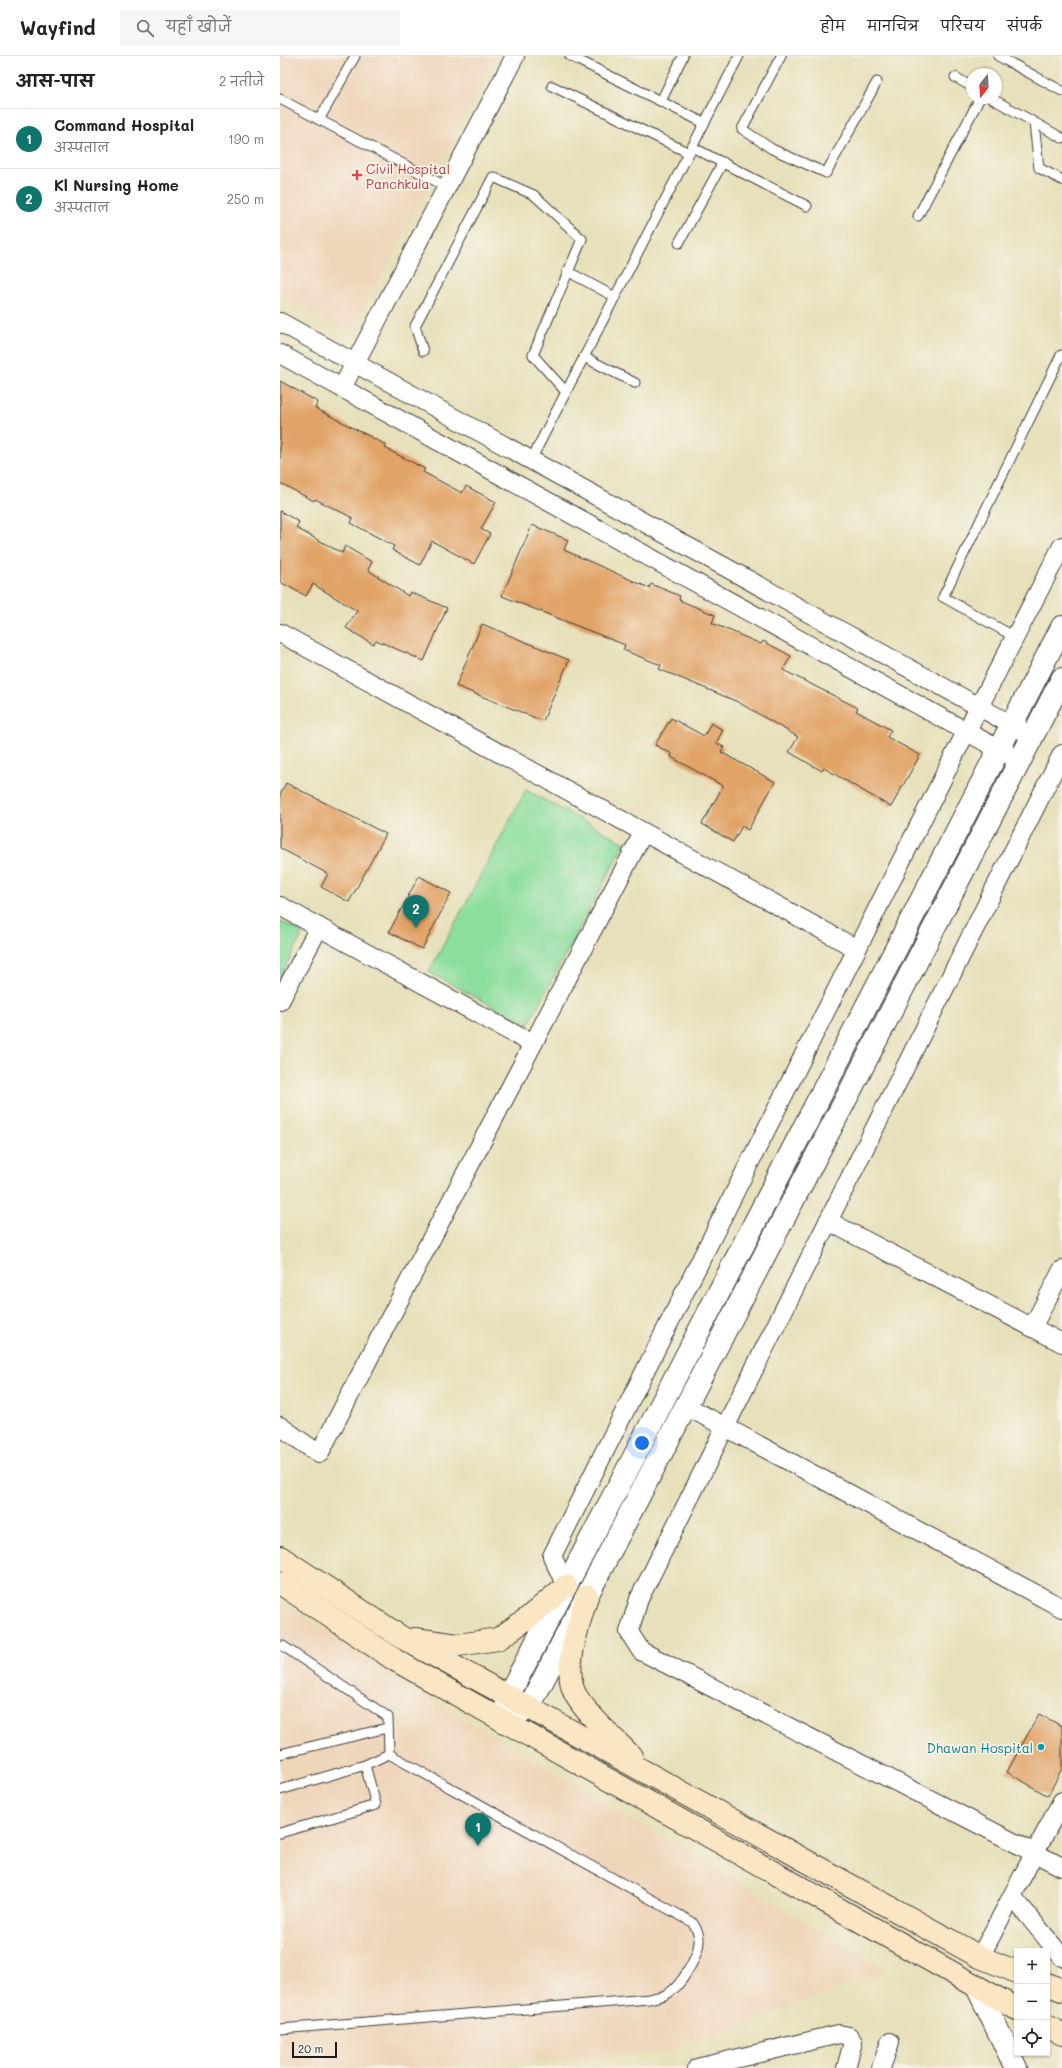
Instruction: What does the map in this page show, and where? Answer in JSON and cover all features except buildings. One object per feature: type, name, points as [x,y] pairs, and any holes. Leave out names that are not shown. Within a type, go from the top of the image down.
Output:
[{"type":"main road","points":[[280,1557],[402,1637],[980,1957],[1014,1971]]},
{"type":"main road","points":[[280,1583],[395,1660],[1014,2007]]},
{"type":"main road","points":[[402,1637],[458,1645],[498,1639],[528,1618],[566,1586]]},
{"type":"main road","points":[[587,1596],[570,1666],[573,1689],[591,1715],[648,1773]]},
{"type":"main road","points":[[1050,1985],[1062,1990]]},
{"type":"main road","points":[[1050,2028],[1062,2034]]},
{"type":"street","points":[[342,388],[515,56]]},
{"type":"street","points":[[280,322],[1032,736]]},
{"type":"street","points":[[280,354],[1020,761]]},
{"type":"street","points":[[566,1586],[552,1556],[966,732],[1062,546]]},
{"type":"street","points":[[504,1722],[508,1696],[1011,725],[1056,651],[1062,627]]},
{"type":"street","points":[[280,633],[857,949]]},
{"type":"street","points":[[504,1722],[528,1707],[686,1406],[1062,679]]},
{"type":"street","points":[[1062,754],[639,1599],[629,1632],[641,1651],[1062,1867]]},
{"type":"street","points":[[280,1426],[319,1454],[643,833]]},
{"type":"street","points":[[280,906],[533,1044]]},
{"type":"street","points":[[280,1001],[319,927]]},
{"type":"street","points":[[828,1221],[1062,1343]]},
{"type":"street","points":[[1032,1328],[1062,1270]]},
{"type":"street","points":[[686,1406],[1062,1608]]},
{"type":"street","points":[[980,1957],[1062,1801]]},
{"type":"street","points":[[1012,1896],[1062,1957]]},
{"type":"street","points":[[977,1987],[1016,2068]]},
{"type":"street","points":[[697,2068],[839,2034],[849,2036],[853,2042],[846,2068]]},
{"type":"street","points":[[881,2068],[890,2042]]},
{"type":"lane","points":[[319,120],[355,56]]},
{"type":"lane","points":[[570,56],[704,123]]},
{"type":"lane","points":[[661,101],[682,56]]},
{"type":"lane","points":[[531,460],[739,56]]},
{"type":"lane","points":[[781,56],[742,129],[772,149],[826,173],[877,82]]},
{"type":"lane","points":[[998,56],[1062,91]]},
{"type":"lane","points":[[955,77],[966,83]]},
{"type":"lane","points":[[552,86],[691,150],[723,162],[807,206]]},
{"type":"lane","points":[[280,99],[447,187]]},
{"type":"lane","points":[[918,216],[977,104]]},
{"type":"lane","points":[[1001,104],[1062,138]]},
{"type":"lane","points":[[1034,123],[1039,168],[1062,180]]},
{"type":"lane","points":[[679,242],[723,162]]},
{"type":"lane","points":[[423,351],[415,326],[493,177],[534,195],[582,239],[567,271],[533,355],[566,392]]},
{"type":"lane","points":[[567,271],[615,297]]},
{"type":"lane","points":[[1015,637],[943,597],[1061,355]]},
{"type":"lane","points":[[584,357],[636,383]]},
{"type":"lane","points":[[283,1646],[388,1717],[387,1728],[389,1754]]},
{"type":"lane","points":[[280,1754],[387,1728]]},
{"type":"lane","points":[[280,1790],[365,1764],[389,1754]]},
{"type":"lane","points":[[280,2028],[649,1999],[667,1995],[678,1986],[696,1954],[699,1940],[698,1931],[692,1922],[389,1754]]},
{"type":"lane","points":[[280,1833],[376,1805],[365,1764]]},
{"type":"shaded area","name":"Civil Hospital Panchkula","points":[[280,56],[496,56],[351,334],[280,295]]},
{"type":"shaded area","points":[[280,1601],[467,1721],[887,1971],[668,2052],[418,2068],[280,2068]]},
{"type":"green space","points":[[526,790],[625,843],[528,1025],[429,972]]},
{"type":"green space","points":[[280,921],[303,933],[280,978]]},
{"type":"place","name":"Civil Hospital Panchkula","points":[[357,175]]},
{"type":"place","name":"Kl Nursing Home","points":[[416,928]]},
{"type":"place","name":"Dhawan Hospital","points":[[1041,1747]]},
{"type":"place","name":"Command Hospital","points":[[478,1846]]}]
